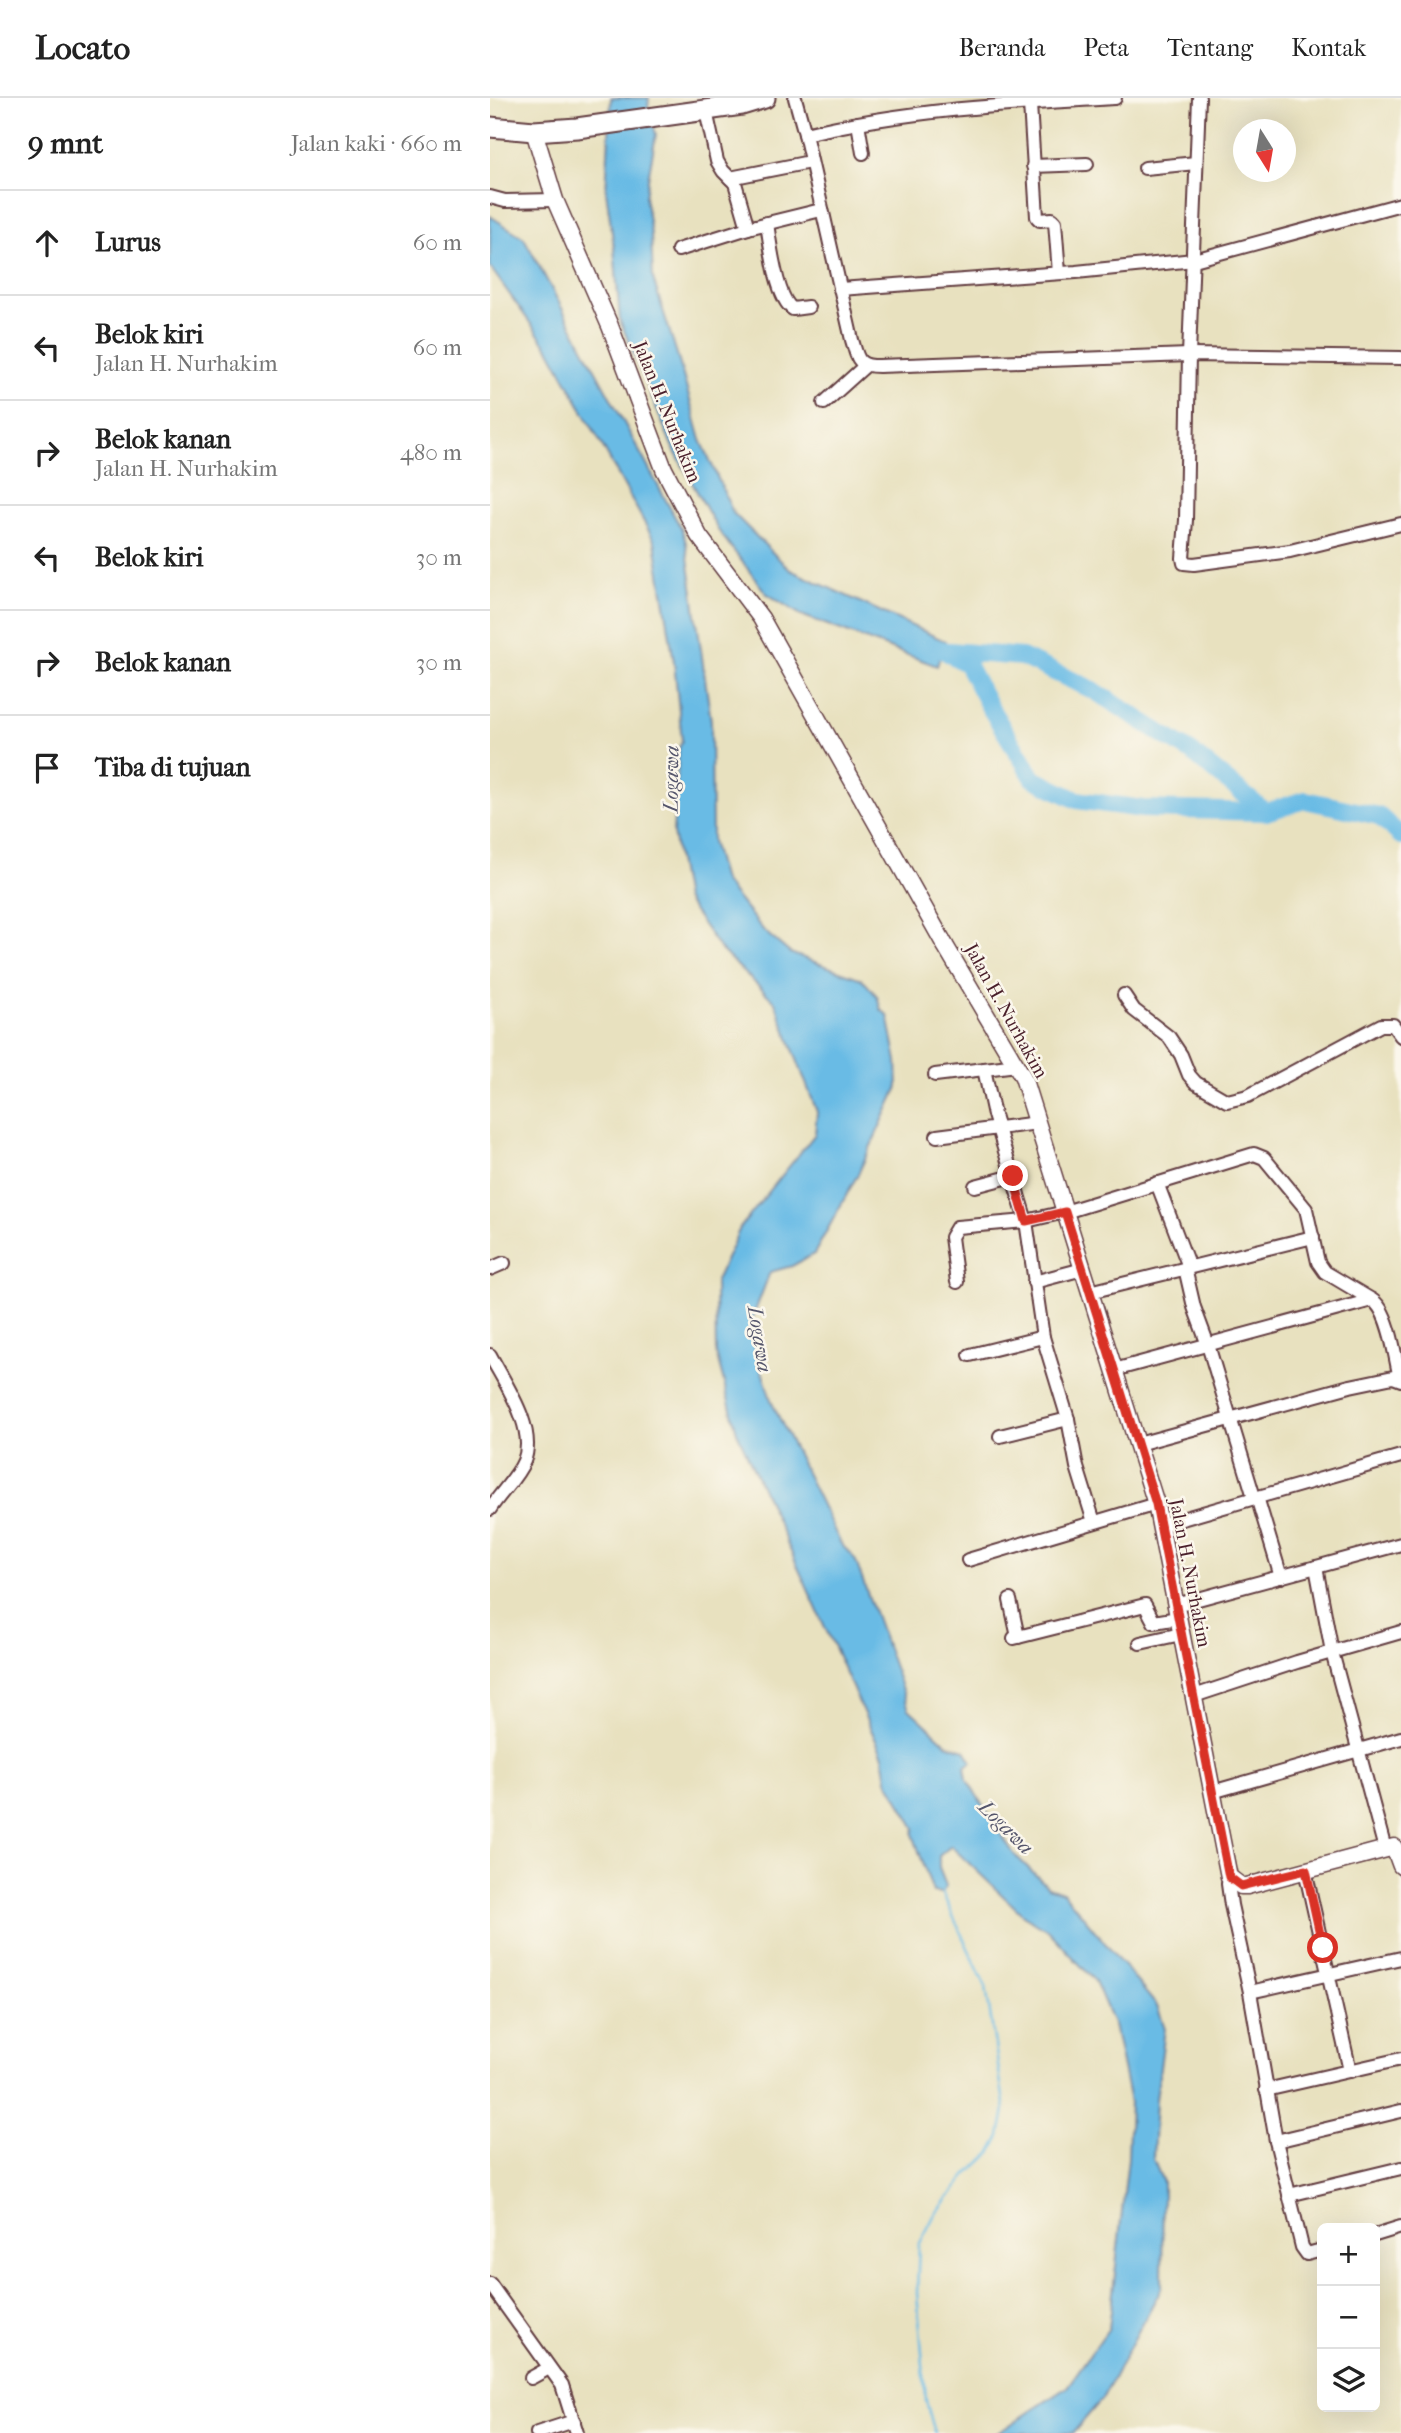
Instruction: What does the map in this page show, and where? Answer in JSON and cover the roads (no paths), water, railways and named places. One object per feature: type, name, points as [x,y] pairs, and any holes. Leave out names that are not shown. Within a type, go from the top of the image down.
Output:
[{"type":"highway","points":[[490,127],[534,131],[576,128],[706,111],[765,98]]},
{"type":"main road","name":"Jalan H. Nurhakim","points":[[534,131],[555,200],[610,326],[664,468],[699,536],[761,618],[946,947],[1017,1065],[1038,1123],[1156,1504],[1229,1877]]},
{"type":"main road","points":[[1229,1877],[1241,1886],[1393,1847],[1401,1866]]},
{"type":"street","points":[[795,98],[854,347],[865,366]]},
{"type":"street","points":[[804,134],[973,103],[1030,104],[1115,98]]},
{"type":"street","points":[[1199,98],[1184,563],[1205,563],[1290,551],[1401,524]]},
{"type":"street","points":[[1030,104],[1037,217],[1055,222],[1059,273]]},
{"type":"street","points":[[706,111],[717,161],[735,183],[748,228]]},
{"type":"street","points":[[858,123],[863,153]]},
{"type":"street","points":[[730,178],[810,162]]},
{"type":"street","points":[[1145,169],[1196,163]]},
{"type":"street","points":[[1033,166],[1087,164]]},
{"type":"street","points":[[490,197],[505,201],[555,200]]},
{"type":"street","points":[[840,289],[1194,260],[1401,204]]},
{"type":"street","points":[[678,250],[748,228],[821,210]]},
{"type":"street","points":[[767,223],[776,271],[787,304],[793,309],[808,307]]},
{"type":"street","points":[[824,403],[865,366],[1189,355],[1401,358]]},
{"type":"street","points":[[1124,995],[1134,1010],[1169,1037],[1196,1083],[1227,1101],[1242,1099],[1381,1025],[1393,1025],[1401,1036]]},
{"type":"street","points":[[935,1075],[1017,1065]]},
{"type":"street","points":[[984,1069],[998,1130],[1026,1221],[1043,1337],[1068,1419],[1077,1467],[1094,1522]]},
{"type":"street","points":[[937,1136],[1038,1123]]},
{"type":"street","points":[[957,1282],[951,1237],[957,1227],[1026,1221],[1065,1212],[1248,1156],[1259,1155],[1285,1181],[1306,1209],[1318,1262],[1325,1272],[1379,1305],[1388,1327],[1401,1380]]},
{"type":"street","points":[[975,1185],[1013,1176]]},
{"type":"street","points":[[1157,1183],[1187,1268],[1194,1307],[1281,1577]]},
{"type":"street","points":[[1090,1292],[1312,1237]]},
{"type":"street","points":[[490,1269],[504,1263]]},
{"type":"street","points":[[1034,1282],[1083,1269]]},
{"type":"street","points":[[1114,1370],[1371,1300]]},
{"type":"street","points":[[970,1355],[1043,1337]]},
{"type":"street","points":[[490,1355],[524,1423],[527,1448],[524,1462],[490,1509]]},
{"type":"street","points":[[1138,1444],[1360,1384],[1393,1377],[1401,1380]]},
{"type":"street","points":[[1000,1436],[1068,1419]]},
{"type":"street","points":[[1161,1525],[1401,1456]]},
{"type":"street","points":[[968,1560],[1156,1504]]},
{"type":"street","points":[[1010,1600],[1016,1637],[1145,1605],[1154,1622],[1177,1611],[1281,1577],[1401,1544]]},
{"type":"street","points":[[1316,1567],[1332,1652],[1358,1750],[1393,1847]]},
{"type":"street","points":[[1194,1696],[1401,1632]]},
{"type":"street","points":[[1140,1643],[1181,1634]]},
{"type":"street","points":[[1212,1792],[1401,1738]]},
{"type":"street","points":[[1306,1870],[1350,2071]]},
{"type":"street","points":[[1229,1877],[1231,1905],[1250,1992],[1276,2141],[1304,2251],[1307,2254],[1317,2251]]},
{"type":"street","points":[[1250,1992],[1401,1958]]},
{"type":"street","points":[[1266,2090],[1401,2059]]},
{"type":"street","points":[[1276,2141],[1401,2111]]},
{"type":"street","points":[[1289,2195],[1401,2168]]},
{"type":"street","points":[[1380,2233],[1401,2227]]},
{"type":"street","points":[[490,2284],[567,2396],[575,2427],[537,2433]]},
{"type":"street","points":[[531,2378],[550,2368]]},
{"type":"water","points":[[611,98],[649,98],[648,108],[656,134],[645,196],[651,234],[653,279],[701,440],[733,513],[790,570],[945,641],[937,666],[801,615],[766,593],[718,530],[672,446],[620,321],[606,191]]},
{"type":"water","points":[[490,216],[524,238],[682,530],[711,721],[712,841],[723,881],[764,931],[790,953],[862,979],[877,996],[881,1010],[888,1015],[897,1061],[898,1087],[858,1174],[814,1254],[792,1266],[770,1272],[751,1322],[753,1342],[772,1403],[841,1544],[855,1559],[909,1709],[947,1744],[965,1750],[972,1762],[965,1766],[967,1780],[1014,1854],[1048,1887],[1063,1892],[1157,2006],[1165,2028],[1156,2100],[1153,2159],[1163,2182],[1162,2287],[1102,2399],[1073,2433],[998,2433],[1067,2387],[1109,2328],[1128,2158],[1130,2102],[1114,2025],[1095,1981],[1048,1930],[1023,1915],[951,1846],[939,1856],[939,1868],[946,1886],[942,1893],[933,1892],[913,1834],[915,1828],[887,1780],[883,1756],[737,1432],[716,1353],[715,1283],[740,1228],[815,1134],[817,1112],[775,1002],[720,949],[685,899],[673,833],[679,748],[682,741],[674,662],[655,542],[551,352],[490,267]]},
{"type":"waterway","points":[[921,643],[943,650],[967,664],[989,706],[1034,779],[1077,800],[1143,809],[1266,812],[1305,800],[1379,816],[1401,836]]},
{"type":"waterway","points":[[949,651],[1022,657],[1093,690],[1191,752],[1266,812]]},
{"type":"waterway","points":[[935,2433],[926,2401],[917,2293],[919,2245],[934,2216],[967,2175],[991,2153],[1000,2136],[1005,2110],[986,1987],[941,1890]]},
{"type":"water label","name":"Logawa","points":[[671,779]]},
{"type":"water label","name":"Logawa","points":[[760,1339]]},
{"type":"water label","name":"Logawa","points":[[1006,1827]]}]
